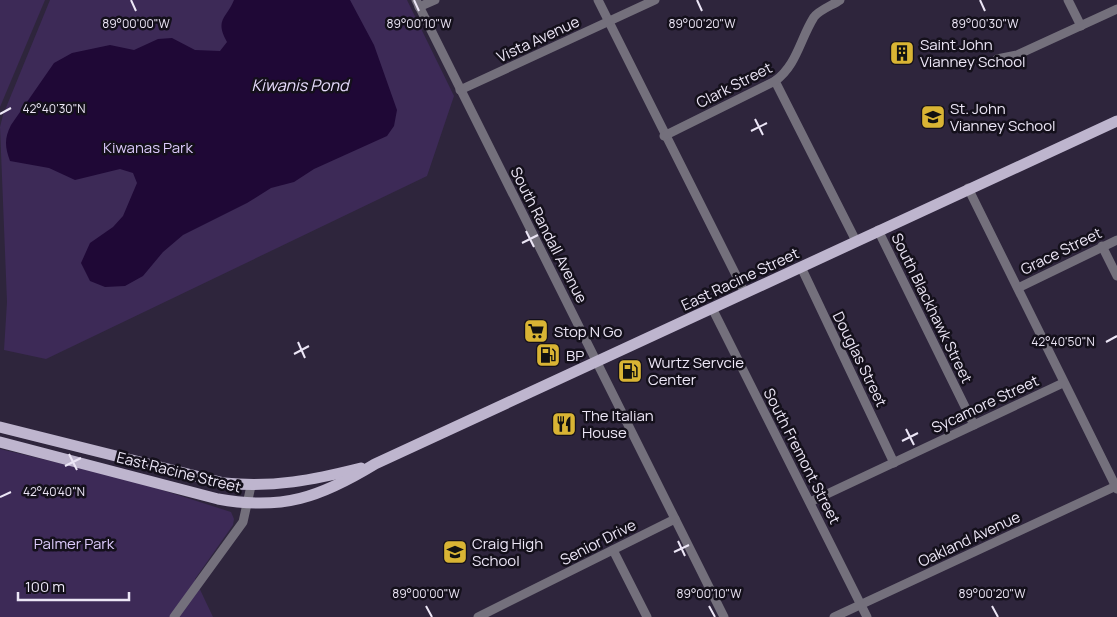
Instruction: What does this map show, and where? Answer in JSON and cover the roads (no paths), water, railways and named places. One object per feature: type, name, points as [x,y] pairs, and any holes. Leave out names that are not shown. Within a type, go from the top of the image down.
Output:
[{"type":"main road","name":"East Racine Street","points":[[0,442],[218,499],[248,504],[298,500],[335,487],[375,464],[801,268],[968,188],[1117,121]]},
{"type":"main road","name":"East Racine Street","points":[[0,427],[203,479],[251,486],[284,485],[308,481],[375,464]]},
{"type":"street","points":[[417,4],[435,0]]},
{"type":"street","points":[[598,0],[664,136],[745,293]]},
{"type":"street","name":"Vista Avenue","points":[[460,90],[655,0]]},
{"type":"street","name":"Clark Street","points":[[664,136],[776,81],[792,63],[815,16],[840,0]]},
{"type":"street","points":[[1068,0],[1081,26]]},
{"type":"street","name":"South Randall Avenue","points":[[417,4],[598,362],[724,617]]},
{"type":"street","points":[[998,59],[1017,55],[1117,9]]},
{"type":"street","points":[[776,81],[856,241]]},
{"type":"street","points":[[968,188],[1116,488]]},
{"type":"street","name":"South Blackhawk Street","points":[[878,230],[974,425]]},
{"type":"street","name":"Grace Street","points":[[1018,288],[1117,240]]},
{"type":"street","points":[[1102,246],[1117,276]]},
{"type":"street","name":"Douglas Street","points":[[801,268],[894,463]]},
{"type":"street","name":"South Fremont Street","points":[[712,308],[867,617]]},
{"type":"street","name":"Sycamore Street","points":[[810,502],[1063,383]]},
{"type":"street","points":[[174,617],[243,522],[251,486]]},
{"type":"street","name":"Oakland Avenue","points":[[834,617],[1116,488]]},
{"type":"street","name":"Senior Drive","points":[[478,617],[675,519]]},
{"type":"street","points":[[613,550],[647,617]]},
{"type":"water","name":"Kiwanis Pond","points":[[234,0],[350,0],[374,45],[397,110],[394,126],[387,136],[314,169],[294,182],[271,188],[247,203],[183,235],[163,252],[143,276],[125,286],[105,287],[90,281],[81,263],[90,243],[113,227],[123,216],[137,183],[133,173],[120,169],[75,180],[49,168],[10,161],[6,143],[11,125],[54,63],[72,53],[110,45],[134,50],[158,39],[172,38],[195,50],[220,51],[227,42],[223,34],[223,19]]},
{"type":"place","name":"Saint John Vianney School","points":[[902,53]]},
{"type":"place","name":"St. John Vianney School","points":[[933,117]]},
{"type":"place","name":"Stop N Go","points":[[536,331]]},
{"type":"place","name":"BP","points":[[548,355]]},
{"type":"place","name":"Wurtz Servcie Center","points":[[630,371]]},
{"type":"place","name":"The Italian House","points":[[564,424]]},
{"type":"place","name":"Craig High School","points":[[455,552]]},
{"type":"park label","name":"Kiwanas Park","points":[[148,147]]},
{"type":"park label","name":"Palmer Park","points":[[74,543]]}]
